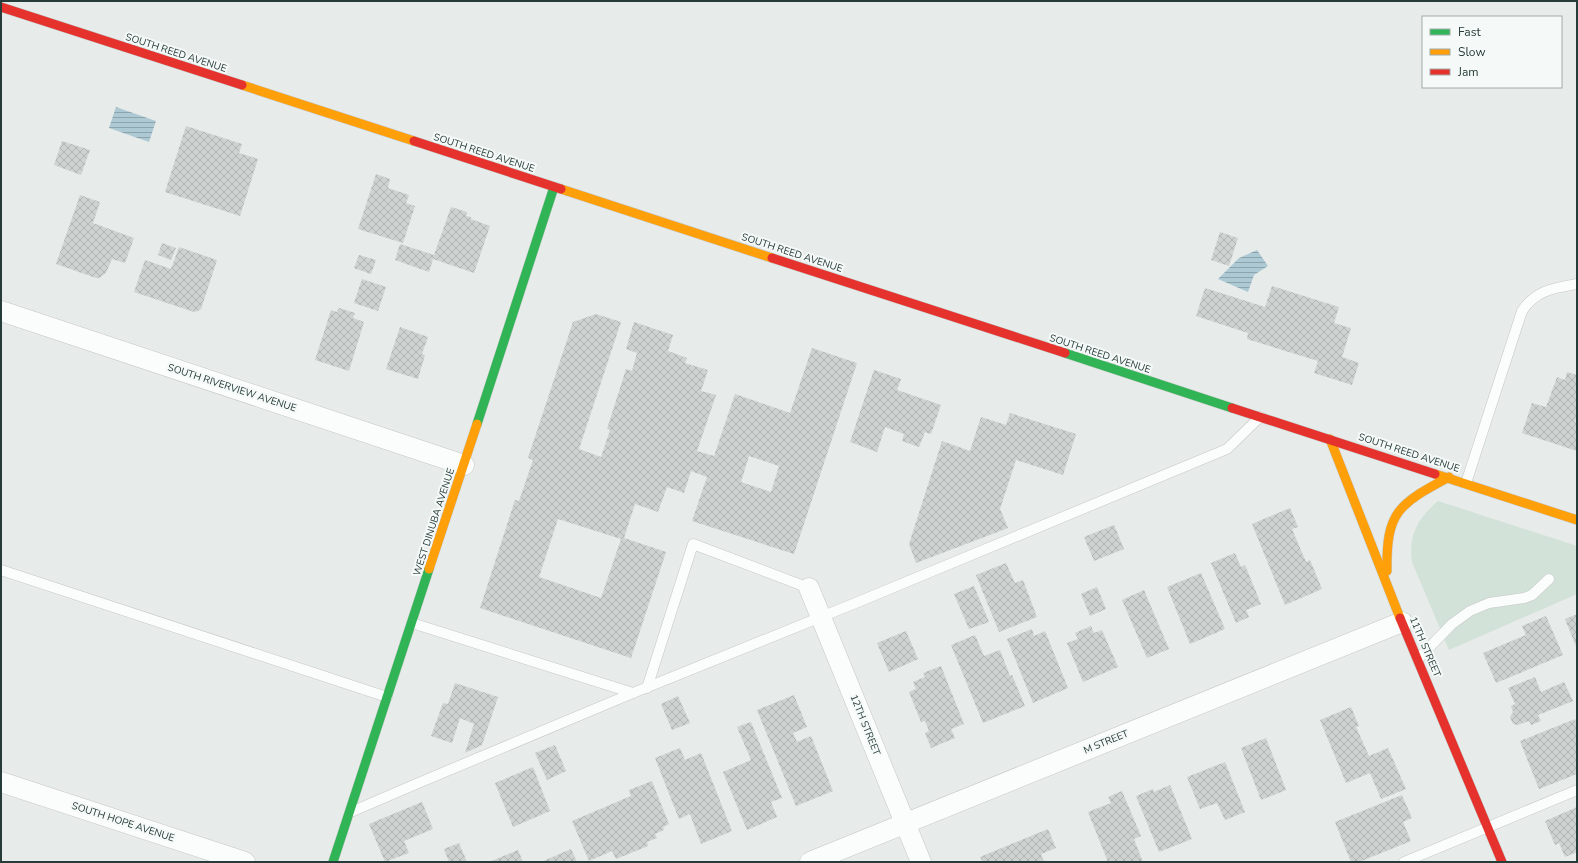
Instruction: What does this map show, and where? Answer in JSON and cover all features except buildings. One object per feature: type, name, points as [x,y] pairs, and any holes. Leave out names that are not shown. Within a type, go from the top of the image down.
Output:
[{"type":"street","name":"SOUTH REED AVENUE","points":[[1,8],[1449,477],[1577,520]]},
{"type":"street","name":"WEST DINUBA AVENUE","points":[[337,858],[349,813],[554,187]]},
{"type":"street","name":"SOUTH RIVERVIEW AVENUE","points":[[1,311],[464,465]]},
{"type":"street","name":"11TH STREET","points":[[1330,439],[1402,622],[1502,862]]},
{"type":"street","points":[[1388,586],[1386,556],[1387,540],[1391,525],[1397,514],[1404,504],[1415,496],[1449,477]]},
{"type":"street","name":"12TH STREET","points":[[809,588],[921,862]]},
{"type":"street","name":"M STREET","points":[[810,862],[1402,622]]},
{"type":"street","name":"SOUTH HOPE AVENUE","points":[[1,782],[245,862]]},
{"type":"lane","points":[[1466,483],[1522,311],[1528,302],[1544,291],[1577,284]]},
{"type":"lane","points":[[349,813],[409,786],[633,693],[1227,449],[1260,417]]},
{"type":"lane","points":[[647,688],[692,544],[809,588]]},
{"type":"lane","points":[[1,570],[387,697]]},
{"type":"lane","points":[[1418,659],[1452,624],[1470,611],[1489,603],[1524,598],[1532,595],[1548,579]]},
{"type":"lane","points":[[412,623],[633,693]]},
{"type":"lane","points":[[1404,862],[1577,790]]},
{"type":"shaded area","points":[[1438,501],[1577,546],[1577,594],[1449,650],[1412,562],[1411,552],[1413,535],[1416,528],[1425,514]]},
{"type":"water","points":[[116,107],[156,121],[149,142],[109,128]]},
{"type":"water","points":[[1257,250],[1268,266],[1254,275],[1248,292],[1218,279],[1239,258]]},
{"type":"traffic: fast","points":[[477,424],[554,187]]},
{"type":"traffic: fast","points":[[1065,353],[1232,408]]},
{"type":"traffic: fast","points":[[333,862],[429,569]]},
{"type":"traffic: slow","points":[[242,85],[414,141]]},
{"type":"traffic: slow","points":[[561,189],[772,258]]},
{"type":"traffic: slow","points":[[429,569],[477,424]]},
{"type":"traffic: slow","points":[[1330,439],[1400,618]]},
{"type":"traffic: slow","points":[[1435,474],[1577,520]]},
{"type":"traffic: slow","points":[[1387,571],[1389,535],[1393,522],[1399,512],[1407,503],[1418,495],[1449,477]]},
{"type":"traffic: jam","points":[[1,7],[242,85]]},
{"type":"traffic: jam","points":[[414,141],[561,189]]},
{"type":"traffic: jam","points":[[772,258],[1065,353]]},
{"type":"traffic: jam","points":[[1232,408],[1435,474]]},
{"type":"traffic: jam","points":[[1400,618],[1502,862]]}]
